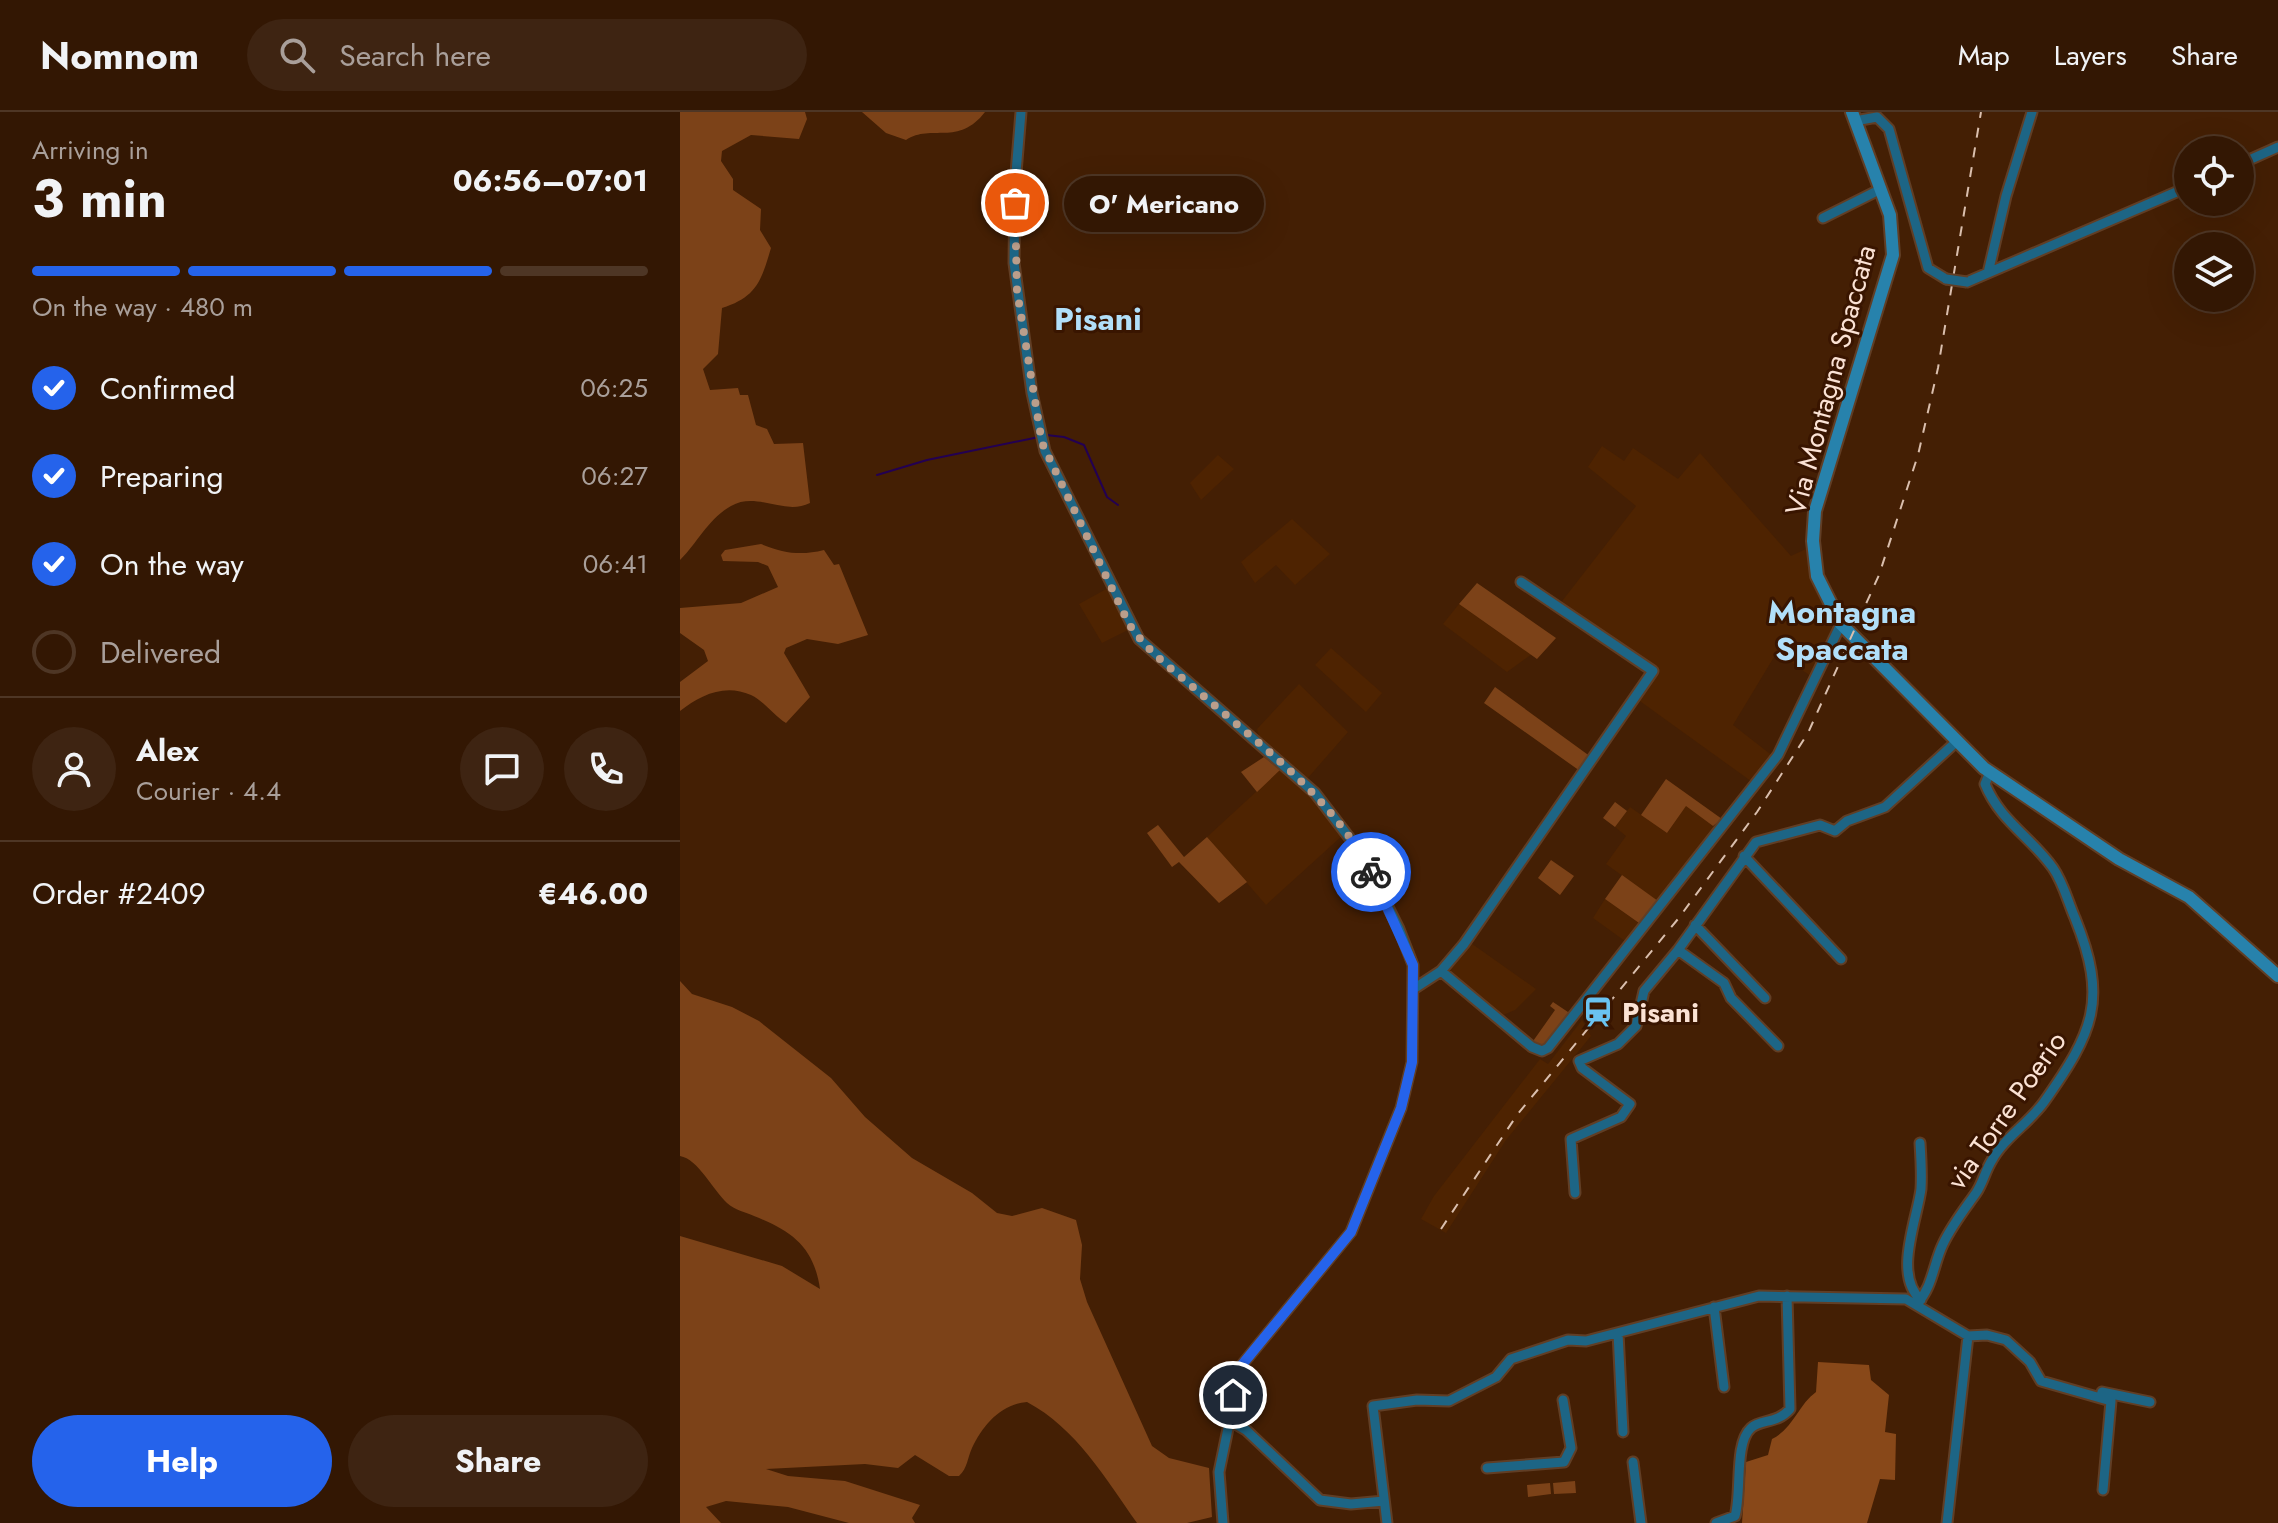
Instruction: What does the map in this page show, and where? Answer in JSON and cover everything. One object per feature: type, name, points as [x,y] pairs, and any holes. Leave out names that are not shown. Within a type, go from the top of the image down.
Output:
[{"type":"main road","name":"Via Montagna Spaccata","points":[[1854,116],[1893,226],[1890,274],[1843,411],[1815,511],[1813,541],[1817,576],[1841,624],[1956,742],[1990,772],[2119,859],[2189,897],[2278,976]]},
{"type":"street","points":[[1021,112],[1015,185],[1014,263],[1041,438],[1139,639],[1315,793],[1361,853],[1399,929],[1413,965],[1412,1062],[1401,1108],[1351,1232],[1241,1366],[1227,1419],[1219,1472],[1223,1523]]},
{"type":"street","points":[[1988,273],[2006,196],[2032,112]]},
{"type":"street","points":[[1854,116],[1877,117],[1889,129],[1928,268],[1946,279],[1967,282],[2174,193]]},
{"type":"street","points":[[2254,158],[2278,147]]},
{"type":"street","points":[[1823,218],[1881,189]]},
{"type":"street","points":[[1415,988],[1441,971],[1472,934],[1653,671],[1521,582]]},
{"type":"street","points":[[1441,971],[1532,1047],[1542,1051],[1548,1048],[1778,755],[1841,624]]},
{"type":"street","points":[[1575,1193],[1571,1139],[1621,1117],[1630,1104],[1582,1068],[1579,1061],[1618,1044],[1636,1026],[1644,991],[1678,950],[1744,856],[1756,842],[1820,825],[1835,831],[1853,818],[1878,811],[1956,742]]},
{"type":"street","name":"via Torre Poerio","points":[[1919,1302],[1930,1286],[1941,1246],[1978,1191],[1992,1158],[2043,1103],[2068,1064],[2088,1028],[2095,992],[2091,959],[2064,890],[2053,869],[2011,827],[1992,801],[1985,784],[1990,772]]},
{"type":"street","points":[[1744,856],[1841,959]]},
{"type":"street","points":[[1695,925],[1765,998]]},
{"type":"street","points":[[1678,950],[1724,983],[1731,998],[1778,1046]]},
{"type":"street","points":[[1920,1143],[1921,1185],[1908,1276],[1910,1286],[1926,1314],[1968,1336],[1987,1335],[2006,1340],[2030,1362],[2041,1381],[2111,1401],[2103,1490]]},
{"type":"street","points":[[1387,1523],[1373,1406],[1417,1400],[1449,1401],[1496,1377],[1511,1359],[1568,1340],[1586,1341],[1759,1296],[1878,1297],[1919,1302]]},
{"type":"street","points":[[1716,1523],[1735,1516],[1741,1477],[1740,1456],[1748,1431],[1753,1426],[1773,1422],[1790,1409],[1787,1296]]},
{"type":"street","points":[[1714,1307],[1724,1387]]},
{"type":"street","points":[[1618,1333],[1623,1432]]},
{"type":"street","points":[[1947,1523],[1968,1336]]},
{"type":"street","points":[[2034,1372],[2082,1388],[2150,1402]]},
{"type":"street","points":[[1487,1468],[1564,1462],[1571,1448],[1563,1400]]},
{"type":"street","points":[[1227,1419],[1246,1430],[1320,1500],[1351,1504],[1384,1501]]},
{"type":"street","points":[[1633,1462],[1641,1523]]},
{"type":"shaded area","points":[[680,112],[805,112],[807,119],[799,139],[751,135],[722,151],[721,161],[733,179],[733,190],[761,209],[760,230],[771,248],[756,287],[743,299],[722,308],[718,354],[703,369],[710,390],[738,388],[740,395],[748,395],[756,425],[767,429],[774,444],[803,443],[810,503],[790,507],[751,501],[731,506],[710,524],[680,560]]},
{"type":"shaded area","points":[[862,112],[985,112],[965,129],[926,133],[906,140],[886,133]]},
{"type":"shaded area","points":[[1602,446],[1624,461],[1633,448],[1678,479],[1700,453],[1791,556],[1808,548],[1810,563],[1837,625],[1812,677],[1777,652],[1733,725],[1774,757],[1755,784],[1637,699],[1653,677],[1559,605],[1636,506],[1588,467]]},
{"type":"shaded area","points":[[1218,455],[1234,469],[1201,500],[1190,483]]},
{"type":"shaded area","points":[[1292,519],[1330,554],[1295,585],[1276,565],[1255,583],[1241,562]]},
{"type":"shaded area","points":[[761,544],[792,553],[824,550],[834,565],[839,564],[868,635],[838,644],[807,639],[786,648],[784,653],[810,697],[786,723],[756,698],[732,690],[713,692],[680,711],[680,682],[708,661],[704,650],[680,633],[680,608],[741,603],[778,587],[768,566],[758,562],[723,561],[721,555],[725,550]]},
{"type":"shaded area","points":[[1477,583],[1556,638],[1537,659],[1459,604]]},
{"type":"shaded area","points":[[1110,587],[1130,629],[1102,643],[1079,604]]},
{"type":"shaded area","points":[[1459,604],[1532,654],[1507,672],[1443,624]]},
{"type":"shaded area","points":[[1331,648],[1382,693],[1366,712],[1315,665]]},
{"type":"shaded area","points":[[1299,684],[1348,732],[1307,779],[1259,736],[1257,729]]},
{"type":"shaded area","points":[[1495,687],[1591,757],[1580,771],[1484,703]]},
{"type":"shaded area","points":[[1264,757],[1280,770],[1257,792],[1241,772]]},
{"type":"shaded area","points":[[1280,770],[1313,799],[1343,835],[1266,905],[1207,837]]},
{"type":"shaded area","points":[[1666,779],[1722,819],[1713,826],[1686,806],[1667,833],[1641,815]]},
{"type":"shaded area","points":[[1615,802],[1627,811],[1615,827],[1603,818]]},
{"type":"shaded area","points":[[1686,805],[1723,834],[1666,907],[1606,864],[1626,836],[1615,827],[1630,807],[1667,833]]},
{"type":"shaded area","points":[[1158,825],[1184,857],[1207,837],[1247,882],[1219,903],[1179,862],[1172,867],[1147,833]]},
{"type":"shaded area","points":[[1551,860],[1574,876],[1560,895],[1538,878]]},
{"type":"shaded area","points":[[1622,875],[1658,901],[1639,923],[1605,899]]},
{"type":"shaded area","points":[[1605,899],[1643,926],[1629,944],[1593,918]]},
{"type":"shaded area","points":[[1468,941],[1536,989],[1515,1010],[1496,1018],[1443,971]]},
{"type":"shaded area","points":[[680,981],[692,994],[732,1007],[759,1021],[831,1078],[865,1117],[912,1158],[972,1193],[997,1213],[1012,1216],[1042,1208],[1076,1220],[1082,1245],[1080,1279],[1087,1302],[1152,1446],[1169,1458],[1209,1468],[1212,1517],[1187,1523],[1137,1523],[1075,1440],[1045,1413],[1027,1402],[1001,1411],[987,1424],[959,1476],[949,1476],[915,1455],[898,1468],[865,1464],[766,1469],[788,1476],[845,1481],[920,1505],[912,1518],[915,1523],[849,1523],[788,1507],[726,1501],[706,1507],[721,1523],[680,1523],[680,1236],[782,1266],[820,1289],[812,1262],[799,1242],[780,1228],[730,1205],[693,1163],[680,1156]]},
{"type":"shaded area","points":[[1553,1002],[1571,1014],[1546,1048],[1531,1044],[1555,1010],[1550,1006]]},
{"type":"shaded area","points":[[1582,1020],[1591,1036],[1506,1140],[1446,1233],[1421,1219],[1434,1196],[1540,1059],[1548,1064]]},
{"type":"shaded area","points":[[1818,1362],[1869,1365],[1871,1380],[1889,1395],[1885,1432],[1896,1434],[1895,1480],[1880,1479],[1867,1523],[1742,1523],[1746,1462],[1768,1455],[1772,1439],[1785,1429],[1816,1392]]},
{"type":"shaded area","points":[[1575,1481],[1576,1493],[1554,1494],[1553,1483]]},
{"type":"shaded area","points":[[1550,1483],[1551,1494],[1528,1497],[1527,1485]]},
{"type":"waterway","points":[[1046,435],[1064,437],[1084,445],[1107,497],[1118,505]]},
{"type":"waterway","points":[[877,475],[927,460],[1039,437]]},
{"type":"railway","points":[[1441,1229],[1517,1115],[1678,919],[1757,812],[1808,733],[1879,575],[1918,455],[1938,368],[1981,112]]},
{"type":"way so far","points":[[1015,203],[1017,291],[1042,443],[1129,624],[1139,639],[1179,676],[1315,793],[1341,824],[1371,872]]},
{"type":"place","name":"O' Mericano","points":[[1015,203]]},
{"type":"place","name":"Pisani","points":[[1598,1012]]},
{"type":"district","name":"Pisani","points":[[1098,319]]},
{"type":"district","name":"Montagna Spaccata","points":[[1842,630]]},
{"type":"route","points":[[1233,1395],[1241,1366],[1351,1232],[1401,1108],[1412,1062],[1413,965],[1408,948],[1371,872]]}]
